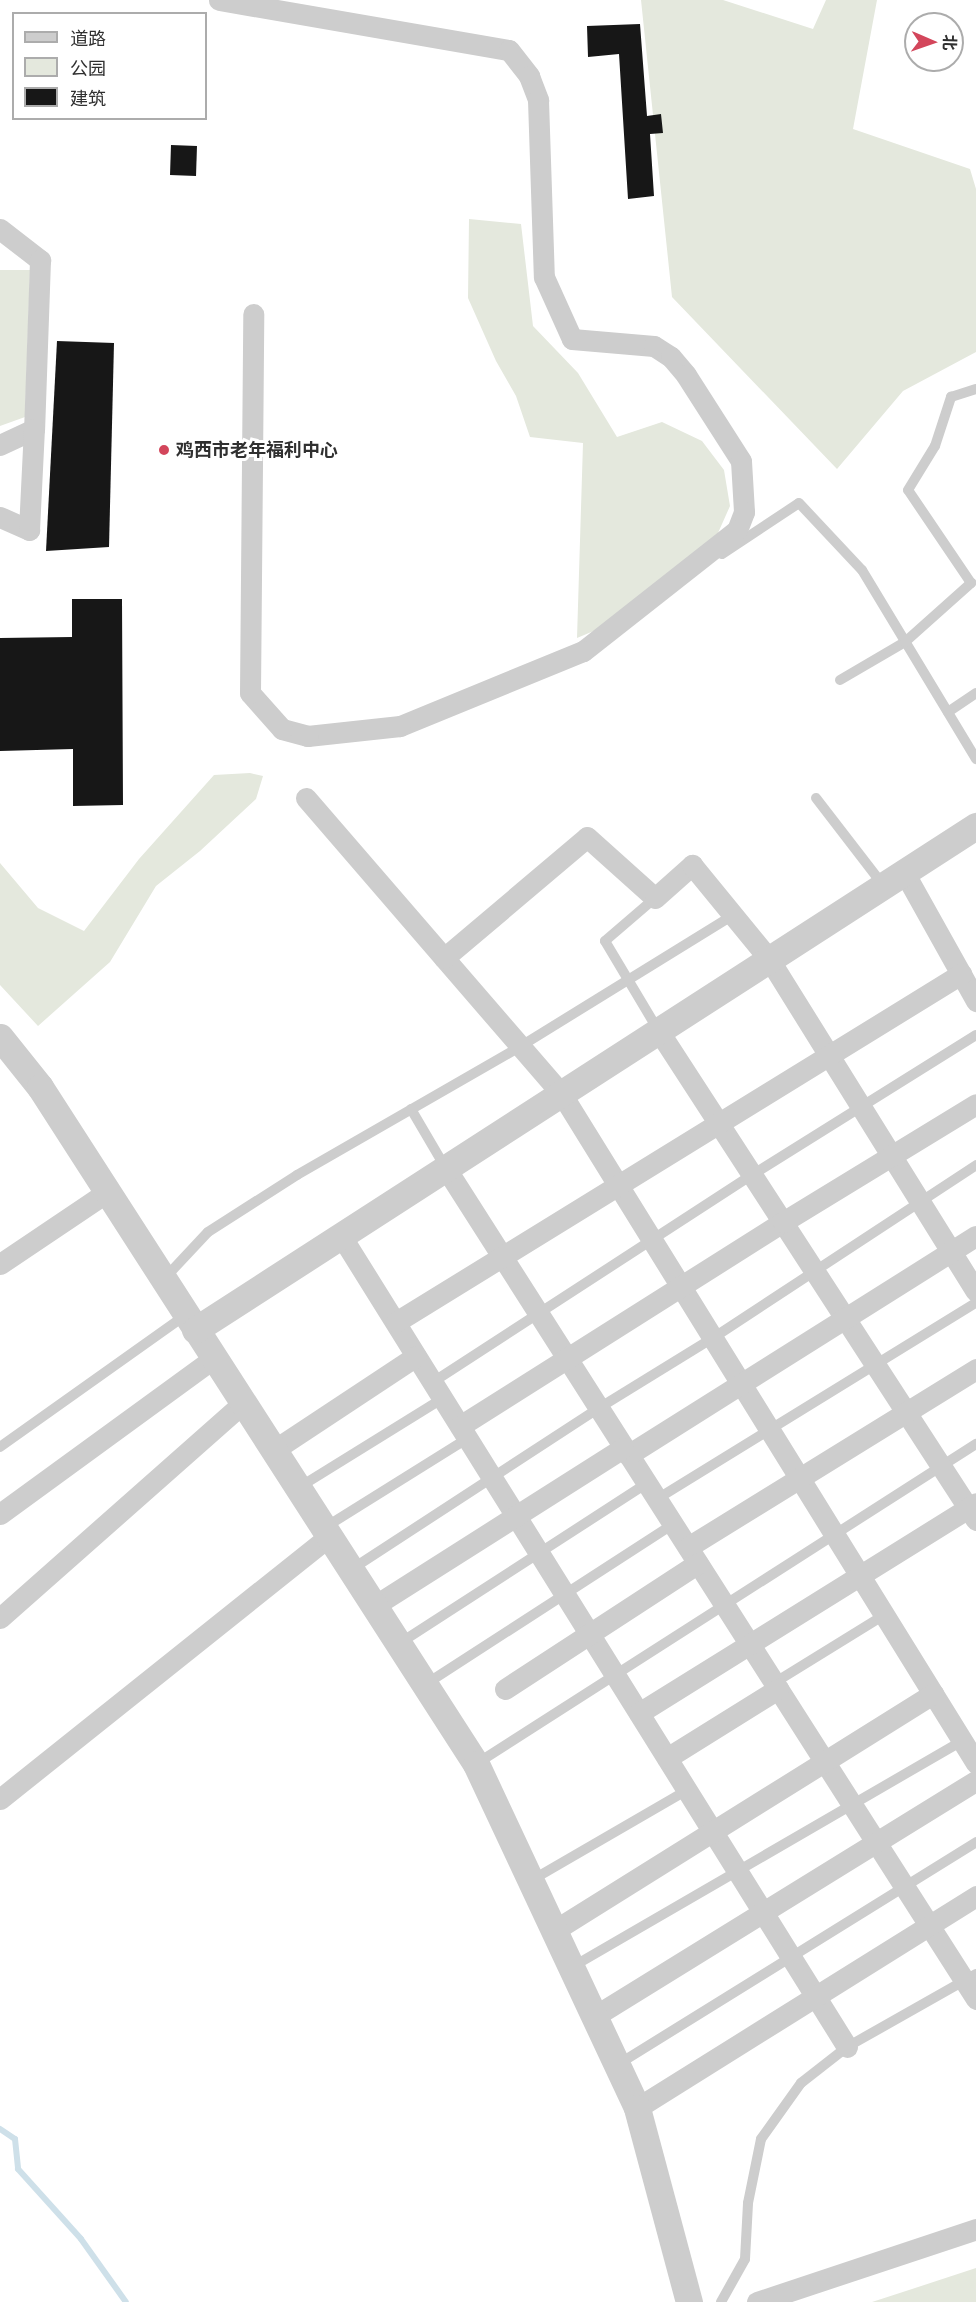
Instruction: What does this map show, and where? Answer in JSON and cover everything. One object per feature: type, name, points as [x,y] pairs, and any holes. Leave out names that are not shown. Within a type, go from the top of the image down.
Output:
[{"type":"street","points":[[219,0],[509,50],[529,76],[538,100],[544,277],[572,339],[654,346],[671,357],[686,375],[741,461],[744,512],[737,530],[583,651],[400,726],[308,736],[282,729],[250,693],[253,314]]},
{"type":"street","points":[[0,229],[40,260],[29,530],[0,517]]},
{"type":"street","points":[[0,446],[34,429]]},
{"type":"street","points":[[306,798],[561,1092],[976,1763]]},
{"type":"street","points":[[191,1322],[340,1234],[976,826]]},
{"type":"street","points":[[444,958],[587,837],[655,898],[692,865],[769,959],[976,1291]]},
{"type":"street","points":[[894,878],[961,974],[976,1001]]},
{"type":"street","points":[[396,1322],[961,974]]},
{"type":"street","points":[[639,1713],[860,1576],[973,1510],[941,1466],[658,1030]]},
{"type":"street","points":[[0,1037],[40,1087],[476,1764],[637,2108],[689,2302]]},
{"type":"street","points":[[464,1432],[567,1359],[783,1222],[976,1104]]},
{"type":"street","points":[[445,1167],[929,1926],[970,1977],[976,1999]]},
{"type":"street","points":[[0,1264],[107,1192]]},
{"type":"street","points":[[340,1234],[847,2047]]},
{"type":"street","points":[[374,1606],[515,1514],[626,1451],[976,1236]]},
{"type":"street","points":[[274,1450],[416,1356]]},
{"type":"street","points":[[0,1514],[214,1358]]},
{"type":"street","points":[[505,1689],[589,1632],[800,1479],[976,1369]]},
{"type":"street","points":[[0,1618],[243,1403]]},
{"type":"street","points":[[0,1799],[326,1532]]},
{"type":"street","points":[[667,1758],[776,1686]]},
{"type":"street","points":[[555,1930],[933,1694]]},
{"type":"street","points":[[595,2016],[976,1781]]},
{"type":"street","points":[[637,2108],[976,1896]]},
{"type":"street","points":[[757,2302],[976,2229]]},
{"type":"lane","points":[[840,680],[905,642],[971,583],[908,490],[935,446],[951,397],[976,389]]},
{"type":"lane","points":[[711,561],[799,503],[862,570],[976,759]]},
{"type":"lane","points":[[948,712],[976,693]]},
{"type":"lane","points":[[816,798],[894,878]]},
{"type":"lane","points":[[655,898],[605,941],[658,1030]]},
{"type":"lane","points":[[163,1279],[208,1232],[297,1175],[520,1046],[733,915]]},
{"type":"lane","points":[[298,1488],[438,1390],[538,1314],[752,1175],[976,1035]]},
{"type":"lane","points":[[411,1109],[445,1167]]},
{"type":"lane","points":[[350,1570],[598,1408],[713,1338],[976,1165]]},
{"type":"lane","points":[[399,1644],[539,1553],[770,1429],[976,1303]]},
{"type":"lane","points":[[0,1447],[191,1322]]},
{"type":"lane","points":[[326,1532],[464,1432]]},
{"type":"lane","points":[[476,1764],[976,1444]]},
{"type":"lane","points":[[425,1685],[673,1524]]},
{"type":"lane","points":[[776,1686],[884,1615]]},
{"type":"lane","points":[[572,1967],[962,1741]]},
{"type":"lane","points":[[531,1880],[687,1790]]},
{"type":"lane","points":[[617,2065],[976,1842]]},
{"type":"lane","points":[[722,2302],[745,2259],[748,2203],[761,2139],[801,2083],[847,2047],[970,1977]]},
{"type":"green space","points":[[641,0],[723,0],[813,29],[826,0],[877,0],[853,129],[970,169],[976,189],[976,352],[903,391],[837,469],[672,297]]},
{"type":"green space","points":[[469,219],[521,224],[533,326],[578,373],[617,437],[662,422],[702,441],[724,470],[730,506],[718,533],[615,622],[577,638],[583,443],[530,437],[516,396],[496,361],[468,298]]},
{"type":"green space","points":[[0,270],[30,270],[25,417],[0,426]]},
{"type":"green space","points":[[250,773],[263,776],[256,799],[200,851],[156,886],[110,962],[38,1026],[0,985],[0,863],[38,908],[84,931],[139,859],[214,775]]},
{"type":"green space","points":[[976,2268],[976,2302],[872,2302],[909,2290]]},
{"type":"building","points":[[640,24],[647,116],[661,114],[663,133],[650,134],[654,196],[628,199],[619,54],[588,57],[587,26]]},
{"type":"building","points":[[171,145],[197,146],[196,176],[170,175]]},
{"type":"building","points":[[57,341],[114,343],[109,547],[46,551]]},
{"type":"building","points":[[72,599],[122,599],[123,805],[73,806],[73,749],[0,751],[0,638],[72,637]]},
{"type":"waterway","points":[[0,2129],[15,2139],[18,2169],[81,2239],[126,2302]]},
{"type":"place","name":"鸡西市老年福利中心","points":[[164,450]]}]
